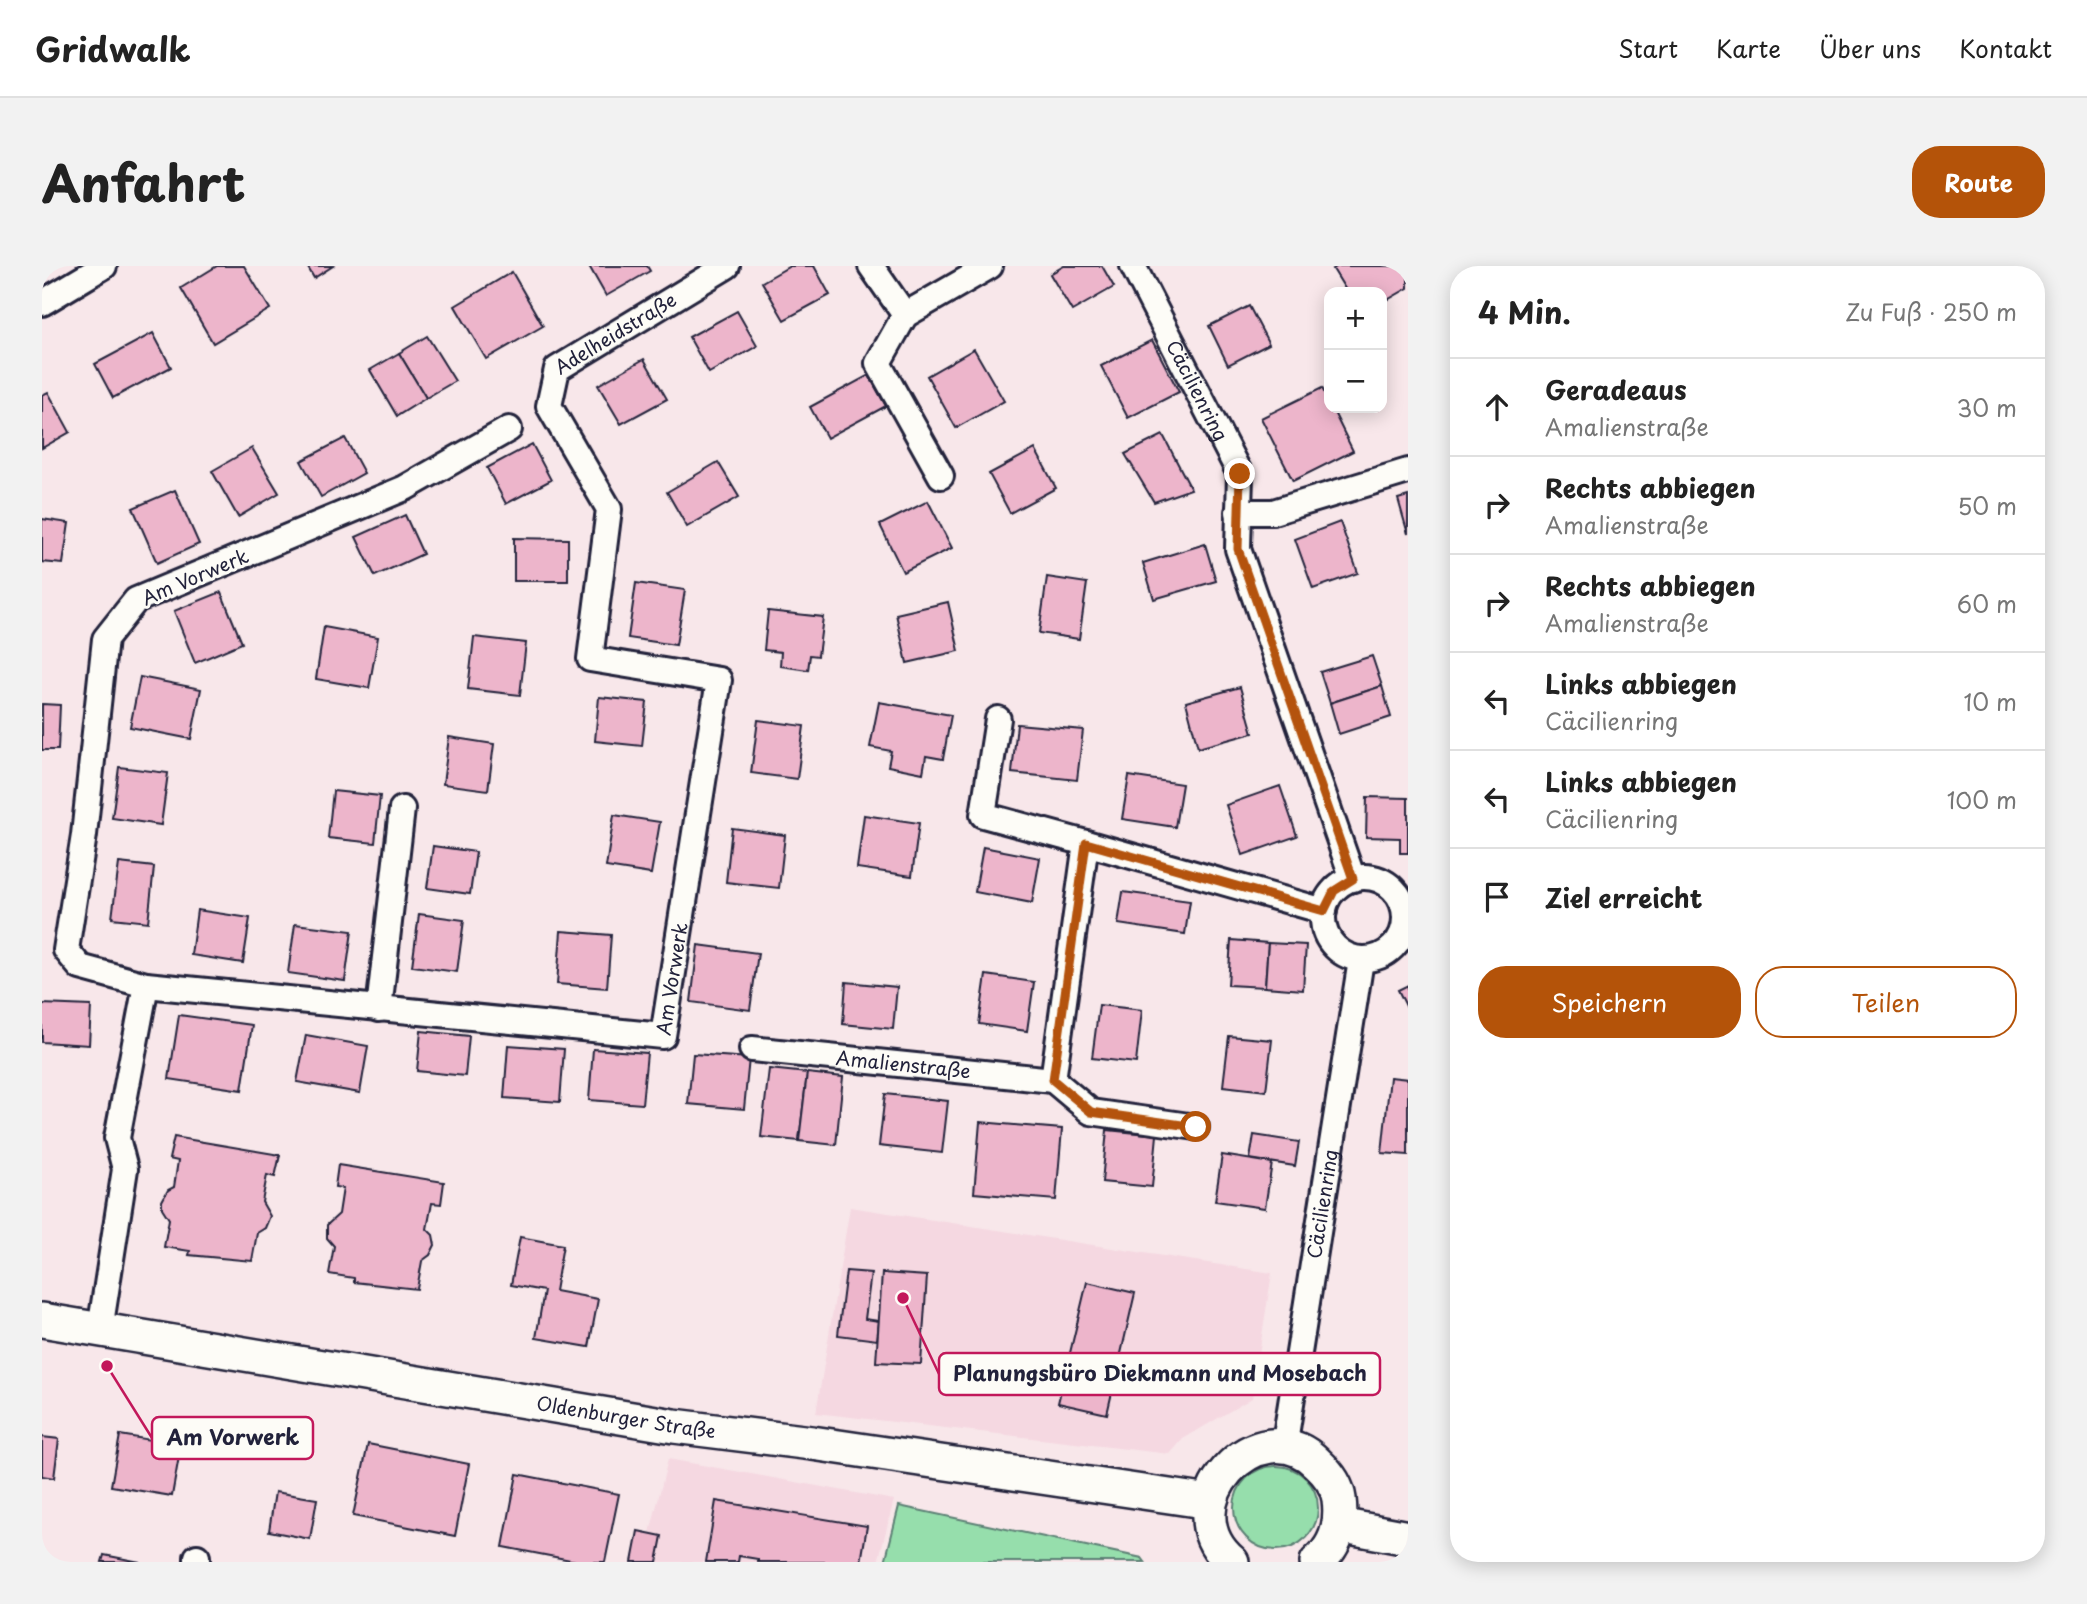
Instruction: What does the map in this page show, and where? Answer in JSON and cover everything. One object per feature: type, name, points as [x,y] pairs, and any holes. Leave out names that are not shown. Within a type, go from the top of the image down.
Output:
[{"type":"street","points":[[42,303],[104,266]]},
{"type":"street","name":"Adelheidstraße","points":[[719,680],[590,660],[609,509],[549,406],[557,369],[727,266]]},
{"type":"street","points":[[872,266],[905,315]]},
{"type":"street","points":[[941,477],[878,363],[905,315],[990,266]]},
{"type":"street","name":"Cäcilienring","points":[[1133,266],[1240,474],[1238,549],[1353,879]]},
{"type":"street","name":"Am Vorwerk","points":[[509,429],[405,488],[136,600],[106,639],[84,835],[66,950],[80,967],[146,985],[663,1035],[719,680]]},
{"type":"street","points":[[1238,512],[1273,512],[1408,471]]},
{"type":"street","points":[[998,719],[983,815],[1324,911]]},
{"type":"street","points":[[379,1009],[402,809]]},
{"type":"street","points":[[1086,843],[1053,1080],[1091,1112],[1196,1127]]},
{"type":"street","points":[[1353,879],[1379,880],[1391,887],[1405,910],[1407,923],[1400,938],[1390,950],[1376,958],[1361,960],[1340,952],[1326,933],[1324,911],[1334,891],[1353,879]]},
{"type":"street","name":"Cäcilienring","points":[[1284,1448],[1361,960]]},
{"type":"street","points":[[100,1330],[125,1169],[117,1138],[146,985]]},
{"type":"street","name":"Amalienstraße","points":[[752,1049],[1053,1080]]},
{"type":"street","name":"Oldenburger Straße","points":[[42,1320],[674,1426],[812,1443],[1210,1502]]},
{"type":"street","points":[[1232,1562],[1216,1543],[1210,1523],[1210,1502],[1217,1481],[1231,1464],[1250,1452],[1271,1447],[1284,1448],[1313,1458],[1328,1474],[1338,1493],[1339,1525],[1336,1536],[1317,1562]]},
{"type":"street","points":[[1339,1525],[1408,1538]]},
{"type":"shaded area","points":[[850,1207],[1272,1273],[1252,1398],[1183,1439],[1170,1454],[816,1413]]},
{"type":"shaded area","points":[[668,1459],[894,1500],[878,1562],[643,1562]]},
{"type":"green space","points":[[1276,1466],[1292,1469],[1311,1485],[1318,1508],[1315,1524],[1299,1543],[1276,1550],[1260,1547],[1241,1531],[1234,1508],[1237,1492],[1253,1473]]},
{"type":"green space","points":[[899,1506],[1142,1558],[1145,1562],[885,1562]]},
{"type":"building","points":[[217,266],[244,266],[270,309],[213,343],[181,288]]},
{"type":"building","points":[[307,266],[333,266],[314,278]]},
{"type":"building","points":[[589,266],[647,266],[650,271],[606,296]]},
{"type":"building","points":[[790,266],[814,266],[830,295],[784,320],[762,282]]},
{"type":"building","points":[[1064,266],[1102,266],[1114,287],[1072,311],[1050,274]]},
{"type":"building","points":[[1338,266],[1403,266],[1408,275],[1408,288],[1387,300],[1387,287],[1344,287],[1333,269]]},
{"type":"building","points":[[512,272],[543,326],[486,359],[455,306]]},
{"type":"building","points":[[1249,306],[1269,344],[1228,365],[1209,326]]},
{"type":"building","points":[[737,311],[757,346],[709,373],[689,337]]},
{"type":"building","points":[[153,333],[171,367],[113,398],[95,364]]},
{"type":"building","points":[[427,336],[455,381],[426,398],[399,353]]},
{"type":"building","points":[[1152,340],[1179,392],[1128,418],[1101,366]]},
{"type":"building","points":[[974,349],[1004,401],[956,428],[927,376]]},
{"type":"building","points":[[399,353],[426,398],[397,416],[370,370]]},
{"type":"building","points":[[644,359],[667,399],[621,424],[598,385]]},
{"type":"building","points":[[869,375],[886,406],[827,438],[810,407]]},
{"type":"building","points":[[1322,388],[1324,413],[1334,413],[1353,451],[1293,481],[1261,418]]},
{"type":"building","points":[[48,392],[70,432],[42,448],[42,395]]},
{"type":"building","points":[[1163,435],[1191,489],[1154,502],[1125,454]]},
{"type":"building","points":[[345,438],[364,473],[321,497],[301,461]]},
{"type":"building","points":[[532,444],[551,480],[506,504],[487,468]]},
{"type":"building","points":[[252,448],[279,493],[238,517],[212,471]]},
{"type":"building","points":[[1035,449],[1056,488],[1010,513],[989,474]]},
{"type":"building","points":[[718,462],[739,497],[687,527],[667,492]]},
{"type":"building","points":[[175,490],[199,544],[157,563],[133,508]]},
{"type":"building","points":[[1408,496],[1408,534],[1398,499]]},
{"type":"building","points":[[928,501],[952,548],[903,572],[880,525]]},
{"type":"building","points":[[405,515],[423,554],[375,576],[356,537]]},
{"type":"building","points":[[42,519],[69,523],[63,564],[42,562]]},
{"type":"building","points":[[1340,522],[1358,573],[1313,589],[1295,539]]},
{"type":"building","points":[[514,538],[568,539],[568,581],[514,581]]},
{"type":"building","points":[[1205,544],[1216,581],[1154,599],[1143,563]]},
{"type":"building","points":[[1047,577],[1087,583],[1079,639],[1039,633]]},
{"type":"building","points":[[636,583],[685,590],[676,645],[628,638]]},
{"type":"building","points":[[221,592],[242,643],[195,663],[174,611]]},
{"type":"building","points":[[948,602],[959,651],[907,663],[896,614]]},
{"type":"building","points":[[768,611],[823,617],[818,656],[810,655],[808,670],[780,666],[781,652],[764,650]]},
{"type":"building","points":[[324,627],[378,637],[369,688],[316,679]]},
{"type":"building","points":[[474,637],[526,643],[520,695],[468,689]]},
{"type":"building","points":[[1372,656],[1382,686],[1330,703],[1320,672]]},
{"type":"building","points":[[140,677],[201,689],[191,739],[130,727]]},
{"type":"building","points":[[1382,686],[1391,717],[1339,734],[1330,703]]},
{"type":"building","points":[[1240,687],[1253,733],[1198,748],[1186,702]]},
{"type":"building","points":[[599,697],[647,702],[642,746],[595,741]]},
{"type":"building","points":[[879,702],[951,715],[943,759],[926,756],[923,773],[888,766],[891,751],[870,747]]},
{"type":"building","points":[[42,704],[60,705],[58,750],[42,750]]},
{"type":"building","points":[[758,720],[804,726],[797,779],[751,773]]},
{"type":"building","points":[[1017,724],[1083,730],[1077,780],[1012,773]]},
{"type":"building","points":[[449,737],[494,744],[488,790],[443,784]]},
{"type":"building","points":[[119,767],[168,773],[161,825],[112,818]]},
{"type":"building","points":[[1129,776],[1182,784],[1175,827],[1122,819]]},
{"type":"building","points":[[1280,786],[1297,836],[1243,855],[1226,805]]},
{"type":"building","points":[[333,791],[380,796],[375,843],[328,838]]},
{"type":"building","points":[[1367,797],[1408,798],[1408,853],[1400,853],[1400,838],[1366,837]]},
{"type":"building","points":[[614,815],[660,822],[651,874],[606,867]]},
{"type":"building","points":[[864,815],[919,823],[912,876],[857,868]]},
{"type":"building","points":[[732,828],[785,835],[779,888],[726,882]]},
{"type":"building","points":[[433,846],[476,852],[470,894],[427,888]]},
{"type":"building","points":[[983,847],[1040,858],[1032,903],[975,892]]},
{"type":"building","points":[[119,863],[154,867],[148,922],[112,918]]},
{"type":"building","points":[[1123,892],[1190,901],[1185,934],[1118,924]]},
{"type":"building","points":[[197,910],[250,918],[243,963],[191,955]]},
{"type":"building","points":[[419,914],[464,920],[457,972],[412,966]]},
{"type":"building","points":[[295,924],[352,931],[345,981],[288,973]]},
{"type":"building","points":[[561,931],[611,935],[607,988],[557,984]]},
{"type":"building","points":[[1231,940],[1268,943],[1265,987],[1228,985]]},
{"type":"building","points":[[1268,943],[1306,945],[1303,990],[1265,987]]},
{"type":"building","points":[[698,945],[758,953],[750,1010],[691,1002]]},
{"type":"building","points":[[986,975],[1034,982],[1027,1031],[979,1024]]},
{"type":"building","points":[[846,982],[897,987],[893,1029],[843,1024]]},
{"type":"building","points":[[1408,985],[1408,1010],[1398,990]]},
{"type":"building","points":[[42,1004],[91,1006],[89,1045],[42,1042]]},
{"type":"building","points":[[1099,1005],[1142,1010],[1136,1063],[1092,1058]]},
{"type":"building","points":[[179,1015],[252,1025],[242,1090],[169,1079]]},
{"type":"building","points":[[421,1031],[469,1036],[465,1076],[417,1071]]},
{"type":"building","points":[[306,1035],[368,1046],[360,1093],[297,1082]]},
{"type":"building","points":[[1229,1036],[1272,1040],[1266,1091],[1223,1086]]},
{"type":"building","points":[[508,1045],[564,1049],[560,1102],[504,1098]]},
{"type":"building","points":[[593,1049],[647,1053],[642,1104],[589,1100]]},
{"type":"building","points":[[693,1054],[749,1058],[744,1109],[688,1104]]},
{"type":"building","points":[[769,1069],[807,1073],[799,1141],[761,1137]]},
{"type":"building","points":[[807,1073],[843,1077],[836,1145],[799,1141]]},
{"type":"building","points":[[1390,1077],[1408,1079],[1408,1155],[1382,1153]]},
{"type":"building","points":[[885,1094],[948,1101],[942,1153],[879,1146]]},
{"type":"building","points":[[980,1122],[1062,1129],[1056,1200],[974,1193]]},
{"type":"building","points":[[1107,1130],[1157,1135],[1152,1187],[1102,1182]]},
{"type":"building","points":[[1254,1135],[1299,1142],[1295,1166],[1250,1159]]},
{"type":"building","points":[[174,1137],[280,1155],[275,1177],[267,1175],[262,1202],[270,1216],[265,1228],[257,1233],[252,1261],[189,1255],[190,1251],[164,1247],[169,1219],[162,1208],[162,1201],[168,1190],[174,1187],[178,1161],[169,1159]]},
{"type":"building","points":[[1222,1155],[1272,1163],[1265,1208],[1215,1201]]},
{"type":"building","points":[[338,1165],[444,1182],[441,1204],[432,1203],[427,1229],[433,1235],[435,1245],[430,1255],[422,1261],[417,1289],[354,1282],[354,1278],[329,1274],[334,1246],[327,1238],[327,1225],[339,1214],[343,1188],[335,1187]]},
{"type":"building","points":[[520,1237],[563,1245],[555,1291],[598,1299],[589,1347],[536,1338],[544,1291],[511,1285]]},
{"type":"building","points":[[846,1271],[871,1273],[865,1319],[879,1321],[877,1340],[838,1335]]},
{"type":"building","points":[[882,1273],[927,1276],[921,1364],[876,1362]]},
{"type":"building","points":[[1087,1282],[1135,1293],[1107,1414],[1058,1403]]},
{"type":"building","points":[[120,1435],[181,1445],[172,1496],[111,1486]]},
{"type":"building","points":[[42,1437],[59,1439],[54,1478],[42,1476]]},
{"type":"building","points":[[368,1444],[469,1464],[455,1536],[353,1516]]},
{"type":"building","points":[[517,1474],[619,1494],[605,1562],[581,1562],[503,1547]]},
{"type":"building","points":[[275,1492],[317,1499],[310,1539],[269,1531]]},
{"type":"building","points":[[716,1501],[867,1526],[861,1562],[758,1562],[758,1559],[739,1556],[738,1562],[706,1562]]},
{"type":"building","points":[[638,1531],[662,1536],[657,1562],[632,1562]]},
{"type":"building","points":[[104,1555],[140,1562],[102,1562]]},
{"type":"place","name":"Planungsbüro Diekmann und Mosebach","points":[[903,1298]]},
{"type":"place","name":"Am Vorwerk","points":[[107,1366]]},
{"type":"route","points":[[1196,1127],[1091,1112],[1053,1080],[1086,843],[1324,911],[1327,900],[1334,891],[1353,879],[1238,549],[1240,474]]}]
